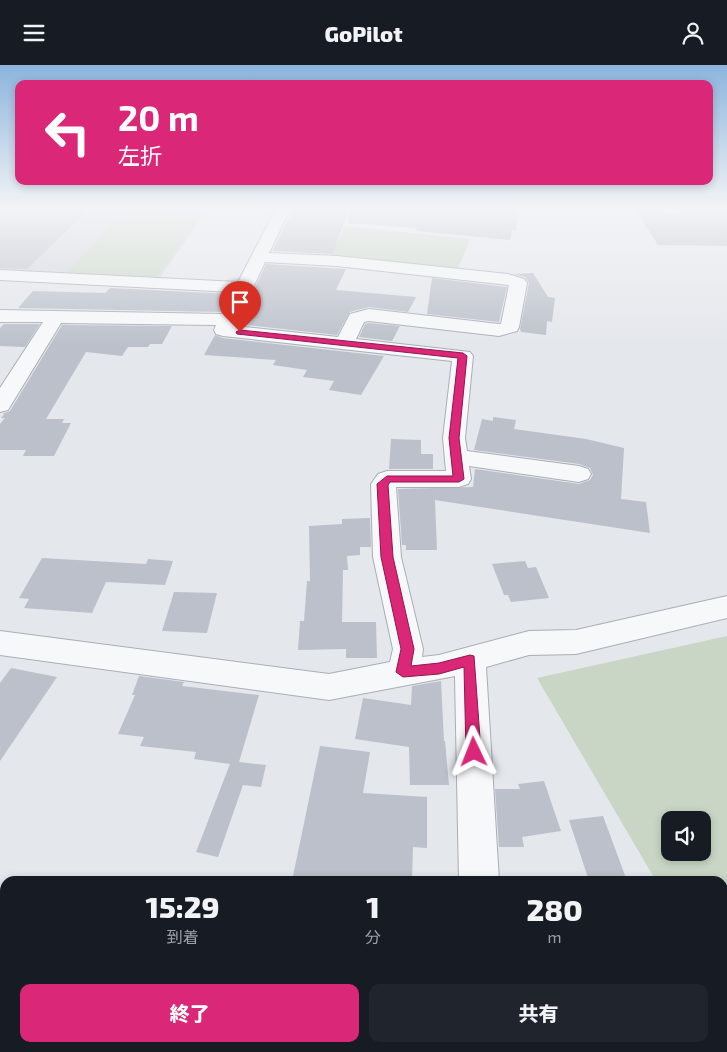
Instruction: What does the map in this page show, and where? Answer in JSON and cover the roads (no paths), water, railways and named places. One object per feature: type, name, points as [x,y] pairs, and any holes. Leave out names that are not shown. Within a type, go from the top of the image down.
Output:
[{"type":"street","points":[[261,253],[223,330],[463,356],[454,438],[458,457],[459,479],[387,479],[382,484],[387,557],[408,649],[403,672]]},
{"type":"street","points":[[259,257],[337,261],[508,279],[518,283],[510,327],[499,330],[369,315],[357,318],[344,344]]},
{"type":"street","points":[[2,278],[244,287]]},
{"type":"street","points":[[0,315],[55,318],[228,320]]},
{"type":"street","points":[[0,405],[8,381],[55,318]]},
{"type":"street","points":[[458,457],[579,474]]},
{"type":"street","points":[[0,643],[329,687],[403,672],[439,668],[529,643],[576,642],[727,607]]},
{"type":"street","points":[[470,660],[479,876]]}]
